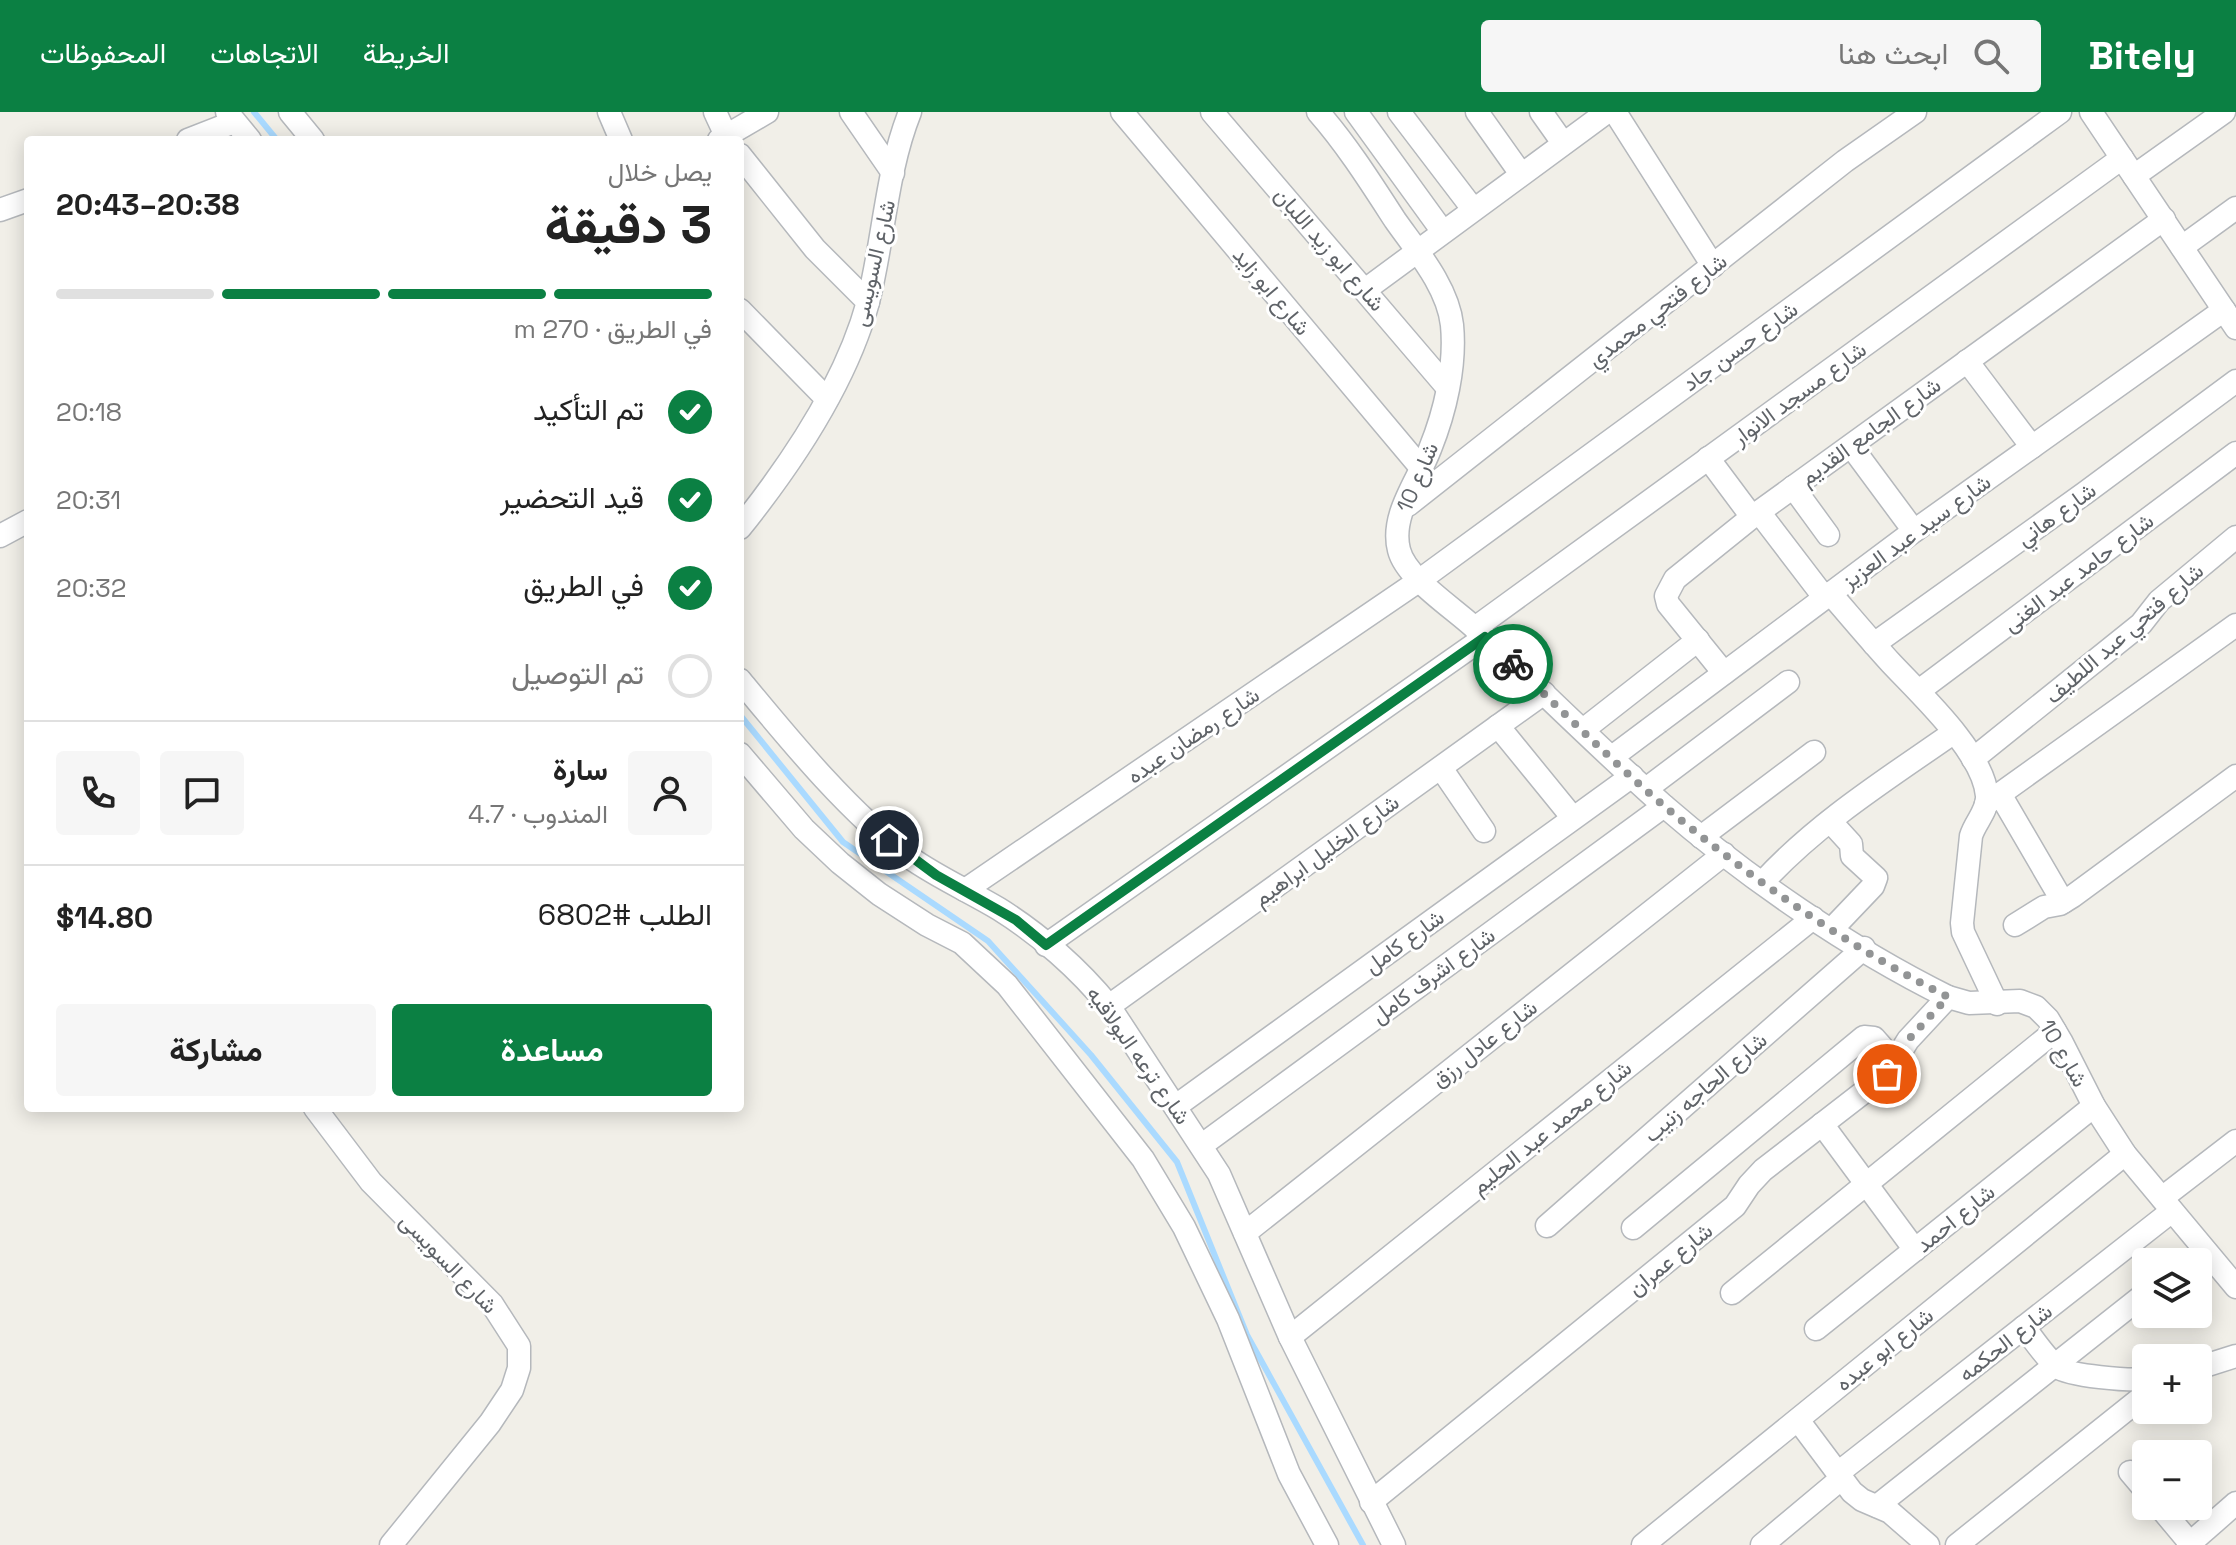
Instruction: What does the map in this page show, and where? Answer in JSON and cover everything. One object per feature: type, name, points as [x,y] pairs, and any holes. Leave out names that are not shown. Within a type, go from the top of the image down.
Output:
[{"type":"street","points":[[290,112],[310,136]]},
{"type":"street","points":[[609,112],[619,136]]},
{"type":"street","points":[[715,112],[723,136]]},
{"type":"street","points":[[729,136],[767,112]]},
{"type":"street","points":[[851,112],[893,173]]},
{"type":"street","name":"شارع السويسى","points":[[744,523],[827,399],[855,343],[868,302],[893,173],[910,112]]},
{"type":"street","name":"شارع ابو زايد","points":[[1122,112],[1422,469]]},
{"type":"street","name":"شارع ابو زيد اللبان","points":[[1212,112],[1447,387]]},
{"type":"street","name":"شارع 10","points":[[1318,112],[1353,156],[1440,288],[1452,324],[1443,413],[1422,469],[1401,511],[1395,534],[1400,555],[1420,580],[1480,632],[1664,806],[1701,837],[1822,924],[1948,997],[1969,1003],[2020,1001],[2036,1007],[2055,1031],[2094,1106],[2125,1154],[2236,1287]]},
{"type":"street","points":[[1356,112],[1443,232]]},
{"type":"street","points":[[1399,112],[1473,209]]},
{"type":"street","points":[[1477,112],[1521,174]]},
{"type":"street","points":[[1541,112],[1563,143]]},
{"type":"street","points":[[1365,290],[1607,112]]},
{"type":"street","points":[[1615,112],[1713,266]]},
{"type":"street","name":"شارع فتحي محمدي","points":[[1401,511],[1845,161],[1915,112]]},
{"type":"street","name":"شارع حسن جاد","points":[[1420,580],[2060,112]]},
{"type":"street","points":[[2091,112],[2230,319]]},
{"type":"street","name":"شارع مسجد الانوار","points":[[1046,945],[1480,632],[1708,458],[2128,167],[2224,112]]},
{"type":"street","points":[[195,136],[230,117],[247,136]]},
{"type":"street","points":[[744,160],[815,249],[868,302]]},
{"type":"street","points":[[0,210],[24,201]]},
{"type":"street","points":[[2182,247],[2236,208]]},
{"type":"street","name":"شارع الجامع القديم","points":[[1724,673],[1668,604],[1666,596],[1669,586],[1755,514],[2164,219]]},
{"type":"street","points":[[744,314],[827,399]]},
{"type":"street","name":"شارع سيد عبد العزيز","points":[[1612,757],[1827,595],[2032,447],[2230,319]]},
{"type":"street","points":[[1967,361],[2032,447]]},
{"type":"street","name":"شارع هاني","points":[[1874,644],[2236,381]]},
{"type":"street","points":[[1851,446],[1914,531]]},
{"type":"street","name":"شارع حامد عبد الغنى","points":[[1920,690],[2236,453]]},
{"type":"street","points":[[1708,458],[1827,595],[1920,690],[1973,759],[1982,777],[1989,805],[2063,902]]},
{"type":"street","points":[[1793,487],[1828,535]]},
{"type":"street","points":[[0,536],[24,523]]},
{"type":"street","name":"شارع فتحي عبد اللطيف","points":[[1973,759],[2141,624],[2159,601],[2236,537]]},
{"type":"street","name":"شارع رمضان عبده","points":[[965,890],[1420,580]]},
{"type":"street","points":[[1997,1004],[1963,932],[1962,923],[1971,836],[1989,805],[2236,625]]},
{"type":"street","points":[[1583,730],[1698,640]]},
{"type":"street","name":"شارع كامل","points":[[1176,1106],[1573,818],[1639,782],[1788,682]]},
{"type":"street","name":"شارع ترعه البولاقيه","points":[[744,685],[783,733],[870,824],[908,856],[1016,920],[1092,986],[1109,1006],[1219,1174],[1290,1337],[1394,1545]]},
{"type":"street","name":"شارع الخليل ابراهيم","points":[[1109,1006],[1544,693]]},
{"type":"street","points":[[1498,726],[1573,818]]},
{"type":"street","points":[[1763,882],[1830,821],[1953,733]]},
{"type":"street","points":[[1701,837],[1814,752]]},
{"type":"street","points":[[744,759],[804,829],[840,863],[879,894],[962,943],[1007,985],[1143,1159],[1184,1227],[1228,1319],[1289,1474],[1327,1545]]},
{"type":"street","points":[[1441,768],[1484,831]]},
{"type":"street","points":[[2015,925],[2044,907],[2063,902],[2236,776]]},
{"type":"street","name":"شارع اشرف كامل","points":[[1202,1145],[1664,806]]},
{"type":"street","name":"شارع محمد عبد الحليم","points":[[1290,1337],[1873,886],[1876,878],[1852,856],[1851,844],[1830,821]]},
{"type":"street","name":"شارع عادل رزق","points":[[1245,1233],[1724,854]]},
{"type":"street","name":"شارع الحاجه زنيب","points":[[1547,1226],[1864,948]]},
{"type":"street","name":"شارع عمران","points":[[1371,1502],[1735,1206],[1755,1178],[1887,1074],[1908,1040],[1948,997]]},
{"type":"street","points":[[1732,1293],[2055,1031]]},
{"type":"street","points":[[1633,1228],[1864,1037],[1874,1038],[1896,1063]]},
{"type":"street","name":"شارع احمد","points":[[1816,1329],[2094,1106]]},
{"type":"street","name":"شارع السويسى","points":[[318,1112],[371,1182],[492,1304],[519,1346],[519,1368],[512,1390],[490,1423],[391,1545]]},
{"type":"street","points":[[1822,1124],[1915,1250]]},
{"type":"street","name":"شارع الحكمه","points":[[1762,1545],[1840,1476],[2024,1327],[2167,1205],[2236,1141]]},
{"type":"street","name":"شارع ابو عبده","points":[[1643,1545],[2125,1154]]},
{"type":"street","points":[[1877,1506],[2132,1304]]},
{"type":"street","points":[[2024,1327],[2056,1366],[2077,1374],[2132,1379]]},
{"type":"street","points":[[2212,1364],[2236,1356]]},
{"type":"street","points":[[1957,1545],[2132,1405]]},
{"type":"street","points":[[1798,1420],[1862,1500],[1898,1518],[1928,1545]]},
{"type":"street","points":[[2170,1520],[2189,1544],[2236,1503]]},
{"type":"waterway","points":[[254,112],[274,136]]},
{"type":"waterway","points":[[744,720],[843,842],[988,941],[1091,1055],[1177,1162],[1247,1335],[1363,1545]]},
{"type":"way so far","points":[[1513,664],[1701,837],[1813,918],[1948,997],[1908,1040],[1887,1074]]},
{"type":"route","points":[[889,840],[936,875],[1016,920],[1046,945],[1485,637],[1513,664]]}]
